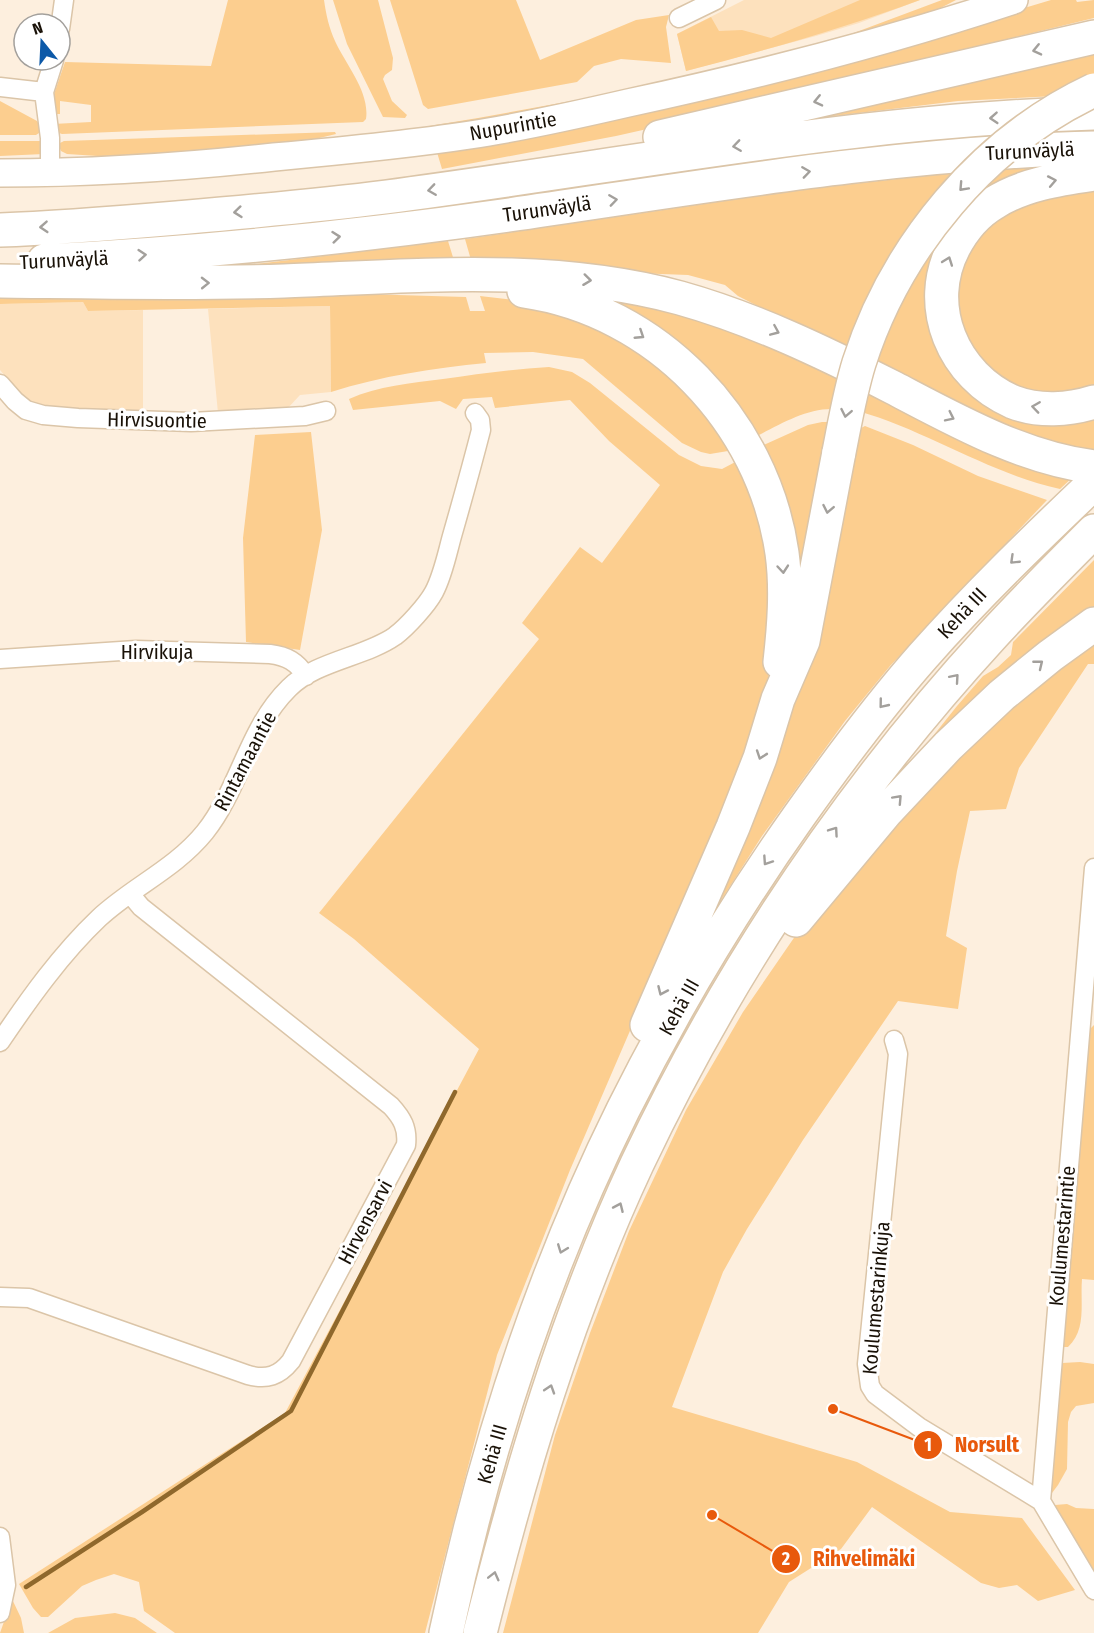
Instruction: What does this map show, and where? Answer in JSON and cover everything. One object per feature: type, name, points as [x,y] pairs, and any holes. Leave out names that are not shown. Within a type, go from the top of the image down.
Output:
[{"type":"highway","points":[[490,182],[574,156],[1094,36]]},
{"type":"highway","points":[[592,1176],[611,1107],[733,827],[760,758],[778,699],[803,641],[848,404],[871,332],[894,283],[925,232],[967,182],[1012,141],[1036,123],[1094,90]]},
{"type":"highway","name":"Turunväylä","points":[[0,230],[235,213],[384,197],[632,160],[838,133],[932,123],[1094,113]]},
{"type":"highway","name":"Turunväylä","points":[[0,264],[250,247],[506,215],[830,168],[1036,149],[1094,148]]},
{"type":"highway","points":[[1094,174],[1046,182],[993,203],[967,227],[957,241],[950,255],[941,289],[944,323],[950,339],[967,368],[980,381],[1015,402],[1034,407],[1057,409],[1094,402]]},
{"type":"highway","points":[[0,281],[179,283],[530,275],[625,285],[679,298],[733,315],[822,352],[950,417],[1003,441],[1040,454],[1094,467]]},
{"type":"highway","points":[[403,277],[447,286],[532,292],[598,313],[627,326],[670,357],[712,396],[732,423],[771,502],[782,553],[785,611],[778,699]]},
{"type":"highway","name":"Kehä III","points":[[446,1633],[496,1436],[535,1318],[592,1176],[623,1110],[680,1003],[766,863],[862,729],[922,657],[996,577],[1094,483]]},
{"type":"highway","name":"Kehä III","points":[[480,1633],[530,1449],[570,1329],[633,1175],[672,1095],[747,959],[792,889],[888,758],[947,687],[1022,603],[1094,531]]},
{"type":"highway","points":[[672,1095],[764,962],[816,895],[886,812],[948,746],[1002,695],[1094,624]]},
{"type":"main road","name":"Nupurintie","points":[[0,173],[50,173],[200,165],[471,135],[673,94],[780,68],[912,32],[1014,0]]},
{"type":"street","points":[[679,18],[716,0]]},
{"type":"street","points":[[50,72],[44,92],[50,138],[50,173]]},
{"type":"street","points":[[0,87],[44,92]]},
{"type":"street","name":"Hirvisuontie","points":[[0,384],[26,410],[43,415],[67,417],[191,422],[305,416],[326,411]]},
{"type":"street","name":"Rintamaantie","points":[[0,1042],[24,1006],[100,917],[165,870],[205,832],[232,789],[254,738],[265,719],[290,687],[306,676],[394,636],[407,625],[434,593],[481,430],[480,420],[475,413]]},
{"type":"street","name":"Hirvikuja","points":[[0,659],[136,650],[270,654],[284,656],[299,665],[306,676]]},
{"type":"street","name":"Koulumestarintie","points":[[1041,1501],[1094,868]]},
{"type":"street","name":"Hirvensarvi","points":[[0,1297],[29,1298],[248,1376],[269,1377],[283,1370],[291,1361],[406,1145],[407,1134],[402,1118],[391,1106],[141,907],[131,895]]},
{"type":"street","name":"Koulumestarinkuja","points":[[894,1040],[898,1054],[867,1364],[870,1386],[875,1394],[919,1427],[1041,1501]]},
{"type":"street","points":[[1041,1501],[1094,1590]]},
{"type":"street","points":[[0,1536],[6,1585],[0,1613]]},
{"type":"shaded area","points":[[228,0],[324,0],[333,36],[361,89],[366,119],[363,122],[62,134],[56,132],[53,124],[91,122],[91,105],[60,101],[60,114],[52,114],[52,100],[62,72],[72,72],[72,62],[211,66]]},
{"type":"shaded area","points":[[333,0],[378,0],[393,58],[392,70],[383,79],[392,101],[407,115],[405,118],[383,117],[347,44]]},
{"type":"shaded area","points":[[390,0],[516,0],[540,60],[636,20],[669,15],[666,27],[671,63],[621,59],[594,66],[577,82],[428,109],[423,105]]},
{"type":"shaded area","points":[[744,0],[920,0],[859,23],[686,71],[677,34]]},
{"type":"shaded area","points":[[860,0],[920,0],[804,38],[686,71],[677,34],[711,17],[719,31],[742,30],[771,38]]},
{"type":"shaded area","points":[[942,0],[956,0],[929,14],[703,76],[479,121],[430,128],[429,126],[642,88],[851,34]]},
{"type":"shaded area","points":[[1051,0],[1076,0],[1077,2],[1094,0],[1094,18],[714,114],[616,136],[442,169],[436,149],[942,33]]},
{"type":"shaded area","points":[[1094,46],[1094,76],[1056,96],[958,101],[744,127]]},
{"type":"shaded area","points":[[0,101],[37,121],[39,133],[36,135],[0,135]]},
{"type":"shaded area","points":[[335,132],[336,134],[286,146],[128,158],[67,154],[61,151],[58,144],[64,141]]},
{"type":"shaded area","points":[[0,141],[40,141],[43,143],[44,154],[0,156]]},
{"type":"shaded area","points":[[1064,165],[952,231],[962,377],[1094,411],[1094,457],[1052,449],[870,365],[912,273],[996,169]]},
{"type":"shaded area","points":[[959,172],[850,353],[738,296],[725,285],[688,275],[473,267],[465,239],[798,190]]},
{"type":"shaded area","points":[[1094,185],[1094,391],[1026,394],[976,359],[954,304],[965,251],[990,222],[1036,197]]},
{"type":"shaded area","points":[[448,241],[456,267],[231,267]]},
{"type":"shaded area","points":[[565,288],[678,310],[844,374],[834,409],[803,414],[755,437]]},
{"type":"shaded area","points":[[0,289],[259,291],[466,297],[470,311],[485,311],[480,296],[532,302],[586,317],[682,374],[736,447],[710,454],[682,443],[583,359],[533,352],[484,353],[486,363],[408,373],[331,392],[330,306],[88,311],[83,302],[0,304]]},
{"type":"shaded area","points":[[83,302],[88,311],[143,310],[143,414],[40,407],[26,401],[0,370],[0,304]]},
{"type":"shaded area","points":[[330,306],[331,392],[300,395],[287,409],[218,413],[208,309]]},
{"type":"shaded area","points":[[549,367],[572,372],[590,383],[679,455],[701,466],[722,469],[741,459],[768,518],[774,653],[756,727],[723,815],[570,1170],[497,1355],[425,1633],[175,1633],[144,1611],[139,1582],[114,1574],[82,1586],[48,1617],[41,1617],[19,1584],[285,1413],[479,1049],[354,939],[319,913],[539,639],[522,623],[580,547],[602,563],[660,485],[609,441],[570,400],[495,408],[492,397],[463,399],[456,409],[440,401],[353,410],[349,399],[371,391],[407,384]]},
{"type":"shaded area","points":[[864,385],[1074,476],[1060,489],[1034,482],[983,463],[909,429],[858,411]]},
{"type":"shaded area","points":[[831,422],[802,589],[759,447],[808,425]]},
{"type":"shaded area","points":[[865,426],[913,445],[978,476],[1047,500],[890,666],[845,721],[762,836],[694,943],[855,431]]},
{"type":"shaded area","points":[[311,432],[322,530],[300,650],[246,642],[243,538],[255,435]]},
{"type":"shaded area","points":[[1094,560],[1094,612],[830,865],[957,706],[983,676],[998,667],[1011,655],[1013,642]]},
{"type":"shaded area","points":[[1094,634],[1094,664],[1088,664],[1019,768],[1006,809],[970,811],[946,936],[967,948],[958,1009],[898,1001],[803,1140],[723,1272],[672,1407],[857,1462],[950,1512],[1022,1518],[1075,1590],[1038,1601],[1017,1585],[999,1588],[981,1583],[872,1507],[841,1549],[789,1582],[758,1633],[503,1633],[555,1435],[590,1333],[629,1231],[686,1110],[743,1012],[809,916],[942,766]]},
{"type":"shaded area","points":[[1094,1025],[1094,1280],[1082,1279],[1078,1332],[1068,1347],[1061,1347],[1086,1033]]},
{"type":"shaded area","points":[[1062,1363],[1094,1364],[1094,1403],[1076,1406],[1071,1412],[1068,1422],[1067,1469],[1052,1493],[1047,1494],[1055,1370]]},
{"type":"shaded area","points":[[1067,1504],[1076,1508],[1094,1509],[1094,1579],[1054,1510],[1055,1505]]},
{"type":"shaded area","points":[[12,1599],[21,1618],[24,1633],[0,1633]]},
{"type":"shaded area","points":[[115,1613],[135,1618],[157,1633],[48,1633],[75,1618]]},
{"type":"waterway","points":[[26,1587],[291,1411],[455,1092]]},
{"type":"place","name":"Norsult","points":[[833,1409]]},
{"type":"place","name":"Rihvelimäki","points":[[712,1515]]}]
